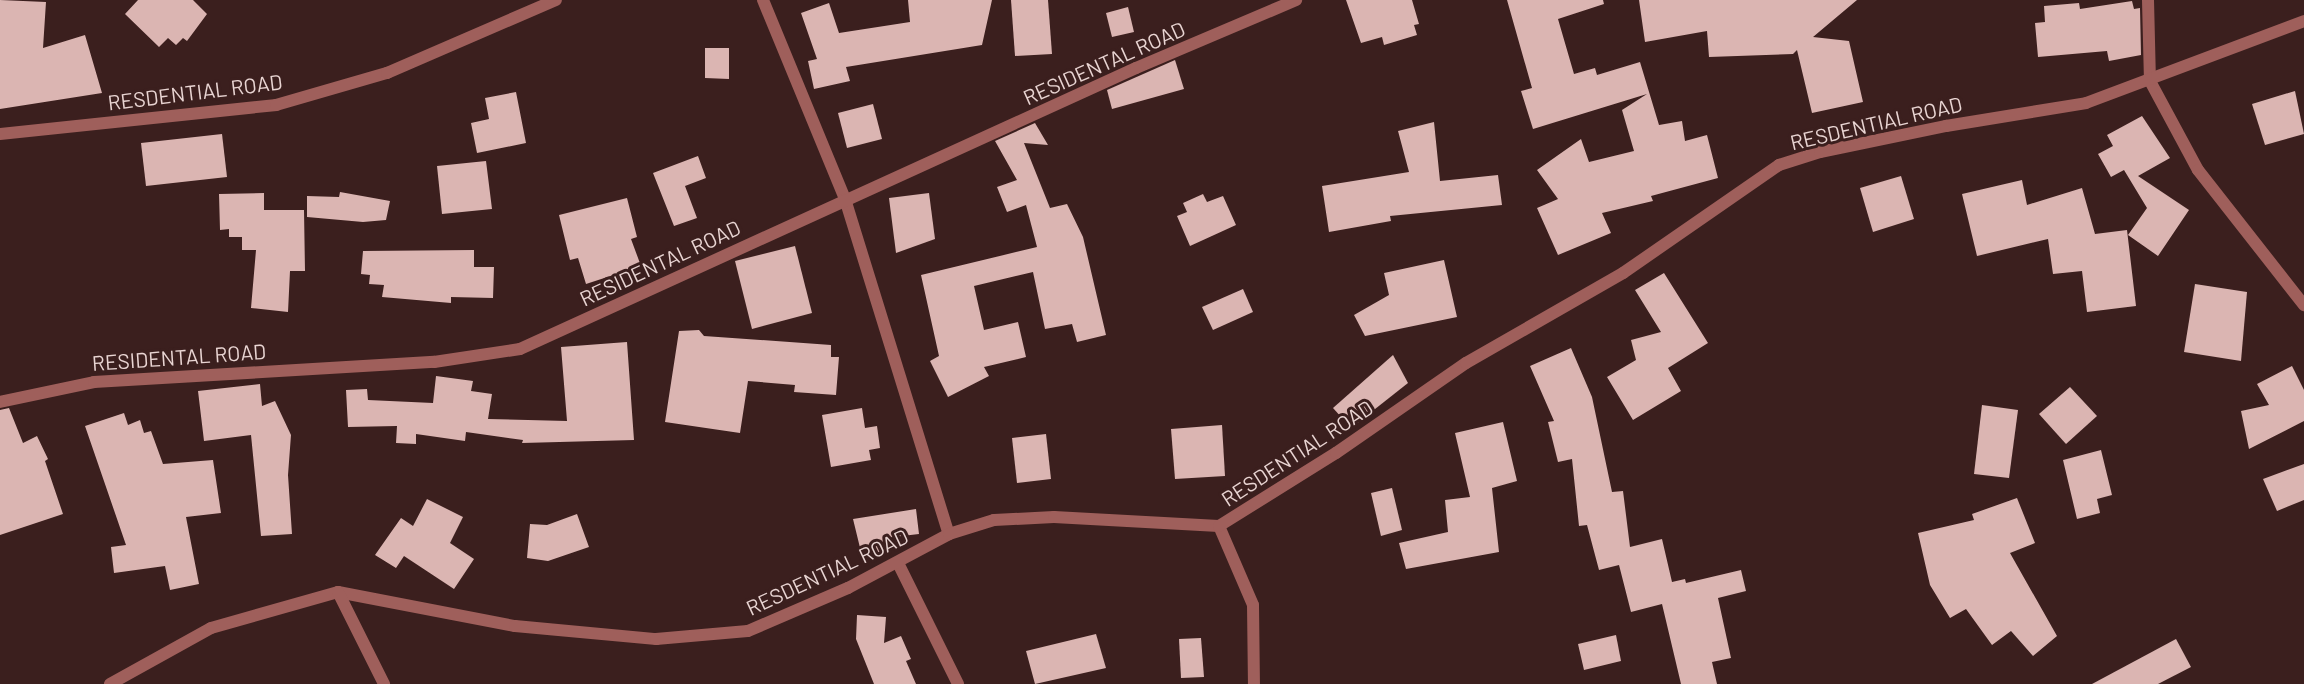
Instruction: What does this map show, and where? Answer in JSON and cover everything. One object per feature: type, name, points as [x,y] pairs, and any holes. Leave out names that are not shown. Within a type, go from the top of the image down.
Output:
[{"type":"street","name":"RESDENTIAL ROAD","points":[[0,134],[276,105],[387,73],[556,0]]},
{"type":"street","points":[[763,0],[845,199],[949,534]]},
{"type":"street","name":"RESIDENTAL ROAD","points":[[0,402],[94,382],[434,362],[520,349],[845,199],[1296,0]]},
{"type":"street","points":[[2148,0],[2151,81],[2198,170],[2304,305]]},
{"type":"street","name":"RESDENTIAL ROAD","points":[[338,592],[515,626],[656,639],[748,631],[898,563],[949,534],[994,520],[1054,517],[1218,526],[1336,453],[1466,363],[1623,273],[1779,165],[1820,152],[1946,126],[2086,103],[2151,81],[2304,21]]},
{"type":"street","points":[[1218,526],[1253,605],[1254,684]]},
{"type":"street","points":[[898,563],[958,684]]},
{"type":"street","points":[[110,684],[211,628],[338,592],[384,684]]},
{"type":"building","points":[[0,0],[46,2],[43,48],[85,35],[102,93],[0,109]]},
{"type":"building","points":[[138,0],[193,0],[207,14],[187,41],[183,38],[176,45],[168,38],[159,47],[125,14]]},
{"type":"building","points":[[908,0],[992,0],[982,45],[846,67],[850,81],[814,89],[808,61],[817,59],[801,13],[829,3],[839,33],[910,22]]},
{"type":"building","points":[[1011,0],[1048,0],[1052,54],[1015,56]]},
{"type":"building","points":[[1346,0],[1412,0],[1419,24],[1414,25],[1417,35],[1384,45],[1382,37],[1361,43]]},
{"type":"building","points":[[1507,0],[1603,0],[1604,4],[1558,19],[1574,74],[1595,68],[1597,75],[1640,62],[1659,125],[1682,121],[1685,141],[1707,135],[1718,178],[1651,196],[1653,201],[1602,213],[1611,233],[1558,255],[1537,208],[1558,199],[1537,170],[1581,139],[1589,162],[1634,151],[1622,110],[1647,94],[1533,129],[1521,91],[1532,88]]},
{"type":"building","points":[[1639,0],[1857,0],[1813,37],[1849,41],[1863,102],[1812,113],[1797,50],[1793,54],[1709,57],[1707,31],[1645,42]]},
{"type":"building","points":[[2132,1],[2134,9],[2140,8],[2141,55],[2109,61],[2107,51],[2038,57],[2035,23],[2045,22],[2044,6],[2079,3],[2080,9]]},
{"type":"building","points":[[1128,7],[1134,32],[1112,37],[1106,13]]},
{"type":"building","points":[[705,48],[729,48],[729,79],[705,78]]},
{"type":"building","points":[[1175,60],[1184,89],[1112,109],[1107,90]]},
{"type":"building","points":[[2295,91],[2304,134],[2265,145],[2252,104]]},
{"type":"building","points":[[516,92],[526,143],[477,153],[471,123],[489,119],[485,98]]},
{"type":"building","points":[[873,104],[882,139],[847,148],[838,113]]},
{"type":"building","points":[[2142,116],[2170,158],[2138,176],[2189,210],[2158,256],[2128,235],[2147,208],[2124,170],[2111,177],[2098,154],[2113,146],[2107,135]]},
{"type":"building","points":[[1434,122],[1440,181],[1498,175],[1502,205],[1390,216],[1391,221],[1329,232],[1322,186],[1409,172],[1398,131]]},
{"type":"building","points":[[1035,123],[1048,145],[1024,143],[1050,208],[1067,204],[1083,237],[1106,335],[1077,342],[1072,324],[1045,329],[1033,272],[974,286],[984,330],[1018,322],[1026,357],[984,367],[989,376],[948,397],[930,361],[939,356],[921,275],[1037,247],[1026,205],[1007,212],[997,187],[1017,180],[995,141]]},
{"type":"building","points":[[222,134],[227,177],[146,186],[141,143]]},
{"type":"building","points":[[698,156],[706,178],[685,186],[697,218],[674,226],[653,173]]},
{"type":"building","points":[[486,161],[492,209],[442,214],[437,166]]},
{"type":"building","points":[[1901,176],[1914,219],[1873,232],[1860,188]]},
{"type":"building","points":[[2022,180],[2027,205],[2082,188],[2095,234],[2127,230],[2136,306],[2087,312],[2082,271],[2053,274],[2048,239],[1977,256],[1962,194]]},
{"type":"building","points":[[340,192],[390,201],[386,220],[363,222],[307,217],[307,196],[339,197]]},
{"type":"building","points":[[264,193],[264,210],[304,210],[305,271],[290,271],[288,312],[251,308],[256,250],[242,250],[242,237],[229,237],[229,229],[220,230],[219,194]]},
{"type":"building","points":[[929,193],[935,239],[896,253],[889,198]]},
{"type":"building","points":[[1203,194],[1207,202],[1223,196],[1236,225],[1190,246],[1177,216],[1187,212],[1183,203]]},
{"type":"building","points":[[627,198],[637,237],[631,239],[641,266],[586,284],[578,258],[570,260],[559,215]]},
{"type":"building","points":[[795,246],[812,313],[752,329],[735,261]]},
{"type":"building","points":[[474,250],[474,267],[494,267],[493,298],[451,297],[451,303],[382,297],[384,285],[369,284],[370,275],[361,274],[363,251]]},
{"type":"building","points":[[1444,260],[1457,317],[1365,336],[1354,315],[1389,295],[1384,273]]},
{"type":"building","points":[[1664,273],[1708,343],[1668,368],[1681,391],[1633,420],[1607,377],[1636,360],[1631,340],[1661,332],[1635,290]]},
{"type":"building","points":[[2195,284],[2247,292],[2241,361],[2184,352]]},
{"type":"building","points":[[1243,289],[1253,312],[1213,330],[1202,307]]},
{"type":"building","points":[[699,330],[704,336],[831,345],[831,357],[839,357],[836,395],[794,392],[795,385],[748,381],[740,433],[665,422],[679,331]]},
{"type":"building","points":[[627,342],[634,440],[522,443],[523,440],[466,432],[465,441],[416,434],[416,444],[396,443],[397,426],[348,427],[346,390],[367,389],[368,400],[433,403],[436,376],[473,381],[471,391],[492,394],[488,419],[567,421],[561,347]]},
{"type":"building","points":[[1571,348],[1592,397],[1612,492],[1623,491],[1630,547],[1662,539],[1672,582],[1685,579],[1686,583],[1741,570],[1746,591],[1718,598],[1731,658],[1712,662],[1717,684],[1681,684],[1662,604],[1631,612],[1619,565],[1599,570],[1587,525],[1579,526],[1572,459],[1558,462],[1548,422],[1554,421],[1530,366]]},
{"type":"building","points":[[1393,355],[1408,383],[1351,428],[1333,408]]},
{"type":"building","points":[[2292,366],[2304,390],[2304,421],[2249,449],[2241,411],[2269,405],[2257,384]]},
{"type":"building","points":[[260,384],[262,406],[275,401],[291,435],[288,475],[292,534],[261,536],[251,435],[204,441],[198,391]]},
{"type":"building","points":[[2070,387],[2097,416],[2066,444],[2039,414]]},
{"type":"building","points":[[1982,405],[2018,410],[2009,478],[1974,474]]},
{"type":"building","points":[[9,408],[23,443],[37,436],[48,459],[45,461],[63,514],[0,535],[0,410]]},
{"type":"building","points":[[862,408],[865,428],[877,426],[880,448],[869,450],[871,460],[831,467],[822,415]]},
{"type":"building","points":[[124,413],[128,425],[140,420],[144,433],[151,431],[163,464],[213,460],[221,513],[186,517],[199,584],[170,590],[165,566],[114,573],[111,547],[126,545],[85,426]]},
{"type":"building","points":[[1503,422],[1517,481],[1492,488],[1499,552],[1406,569],[1399,543],[1448,532],[1445,500],[1470,497],[1455,433]]},
{"type":"building","points":[[1222,425],[1225,476],[1175,479],[1171,429]]},
{"type":"building","points":[[1046,434],[1051,479],[1017,483],[1012,438]]},
{"type":"building","points":[[2101,450],[2112,495],[2097,499],[2100,513],[2077,519],[2063,460]]},
{"type":"building","points":[[2304,464],[2304,500],[2277,511],[2263,479]]},
{"type":"building","points":[[1392,488],[1402,530],[1381,536],[1371,493]]},
{"type":"building","points":[[2017,498],[2035,543],[2010,553],[2057,636],[2033,656],[2011,631],[1992,645],[1966,609],[1950,618],[1930,585],[1918,533],[1974,520],[1972,514]]},
{"type":"building","points":[[427,499],[463,517],[450,543],[474,559],[454,589],[404,556],[396,568],[375,555],[401,518],[413,526]]},
{"type":"building","points":[[916,509],[919,534],[885,538],[888,550],[862,556],[853,519]]},
{"type":"building","points":[[577,514],[589,547],[548,561],[527,558],[530,524],[547,525]]},
{"type":"building","points":[[857,615],[886,617],[884,643],[901,636],[911,659],[906,661],[916,684],[874,684],[856,639]]},
{"type":"building","points":[[1096,634],[1106,668],[1035,684],[1026,651]]},
{"type":"building","points":[[1616,635],[1621,661],[1584,670],[1578,644]]},
{"type":"building","points":[[1201,638],[1204,677],[1181,678],[1179,639]]},
{"type":"building","points":[[2176,639],[2191,667],[2158,684],[2092,684]]}]
